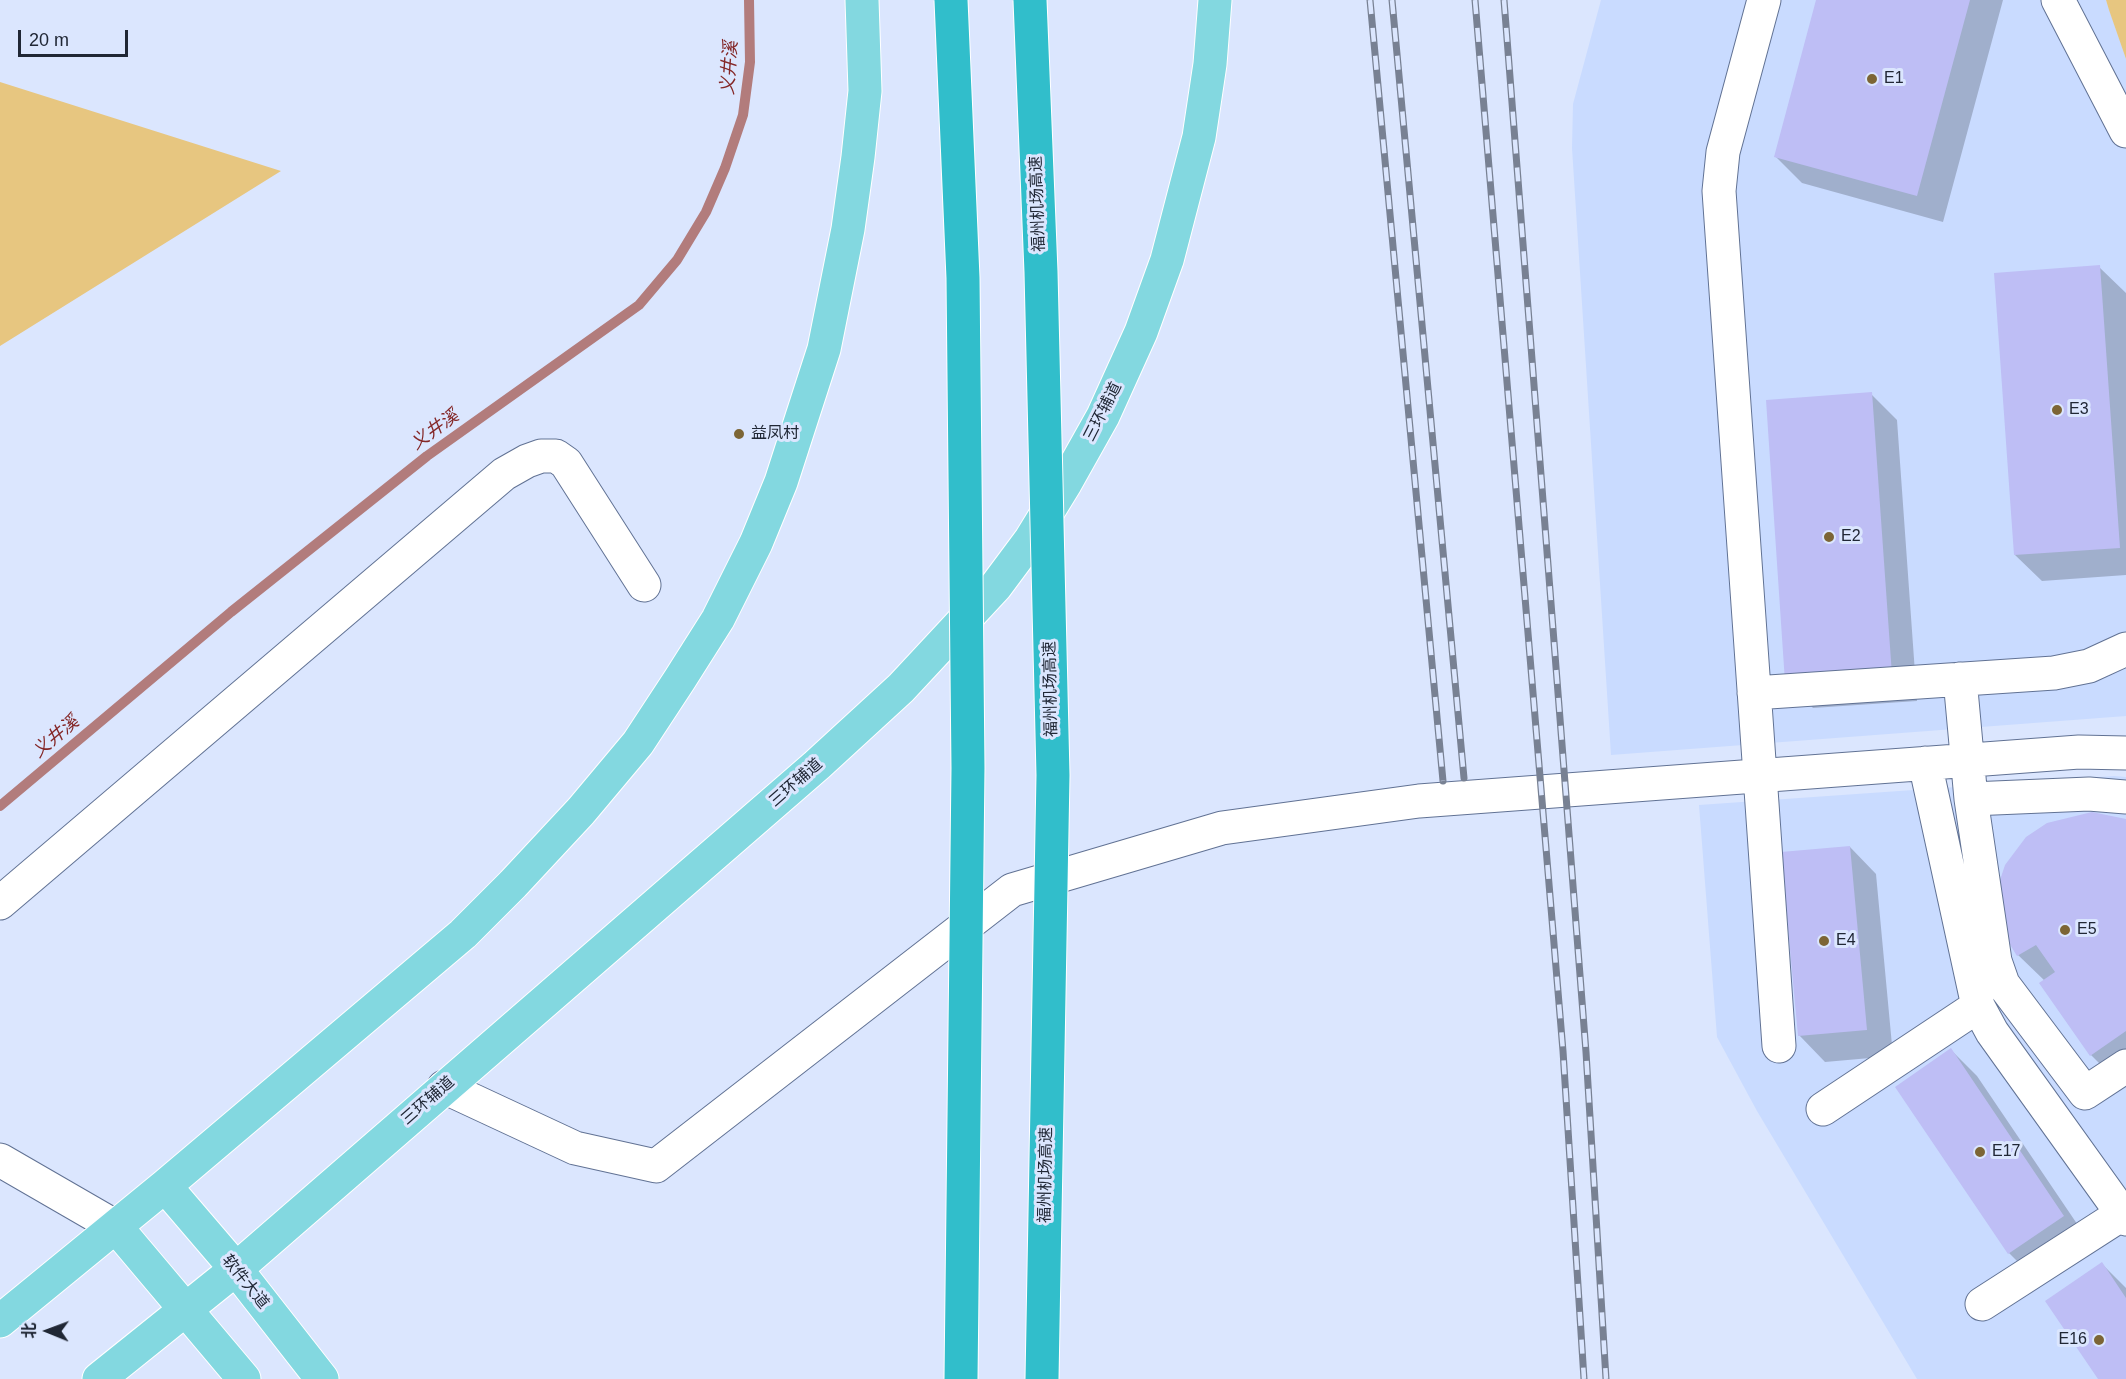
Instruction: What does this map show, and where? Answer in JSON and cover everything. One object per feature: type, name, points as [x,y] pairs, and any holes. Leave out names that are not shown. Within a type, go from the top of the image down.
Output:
[{"type":"highway","points":[[951,0],[963,278],[968,768],[961,1379]]},
{"type":"highway","name":"福州机场高速","points":[[1030,0],[1041,272],[1053,775],[1042,1379]]},
{"type":"main road","points":[[0,1320],[116,1227],[463,934],[513,885],[638,743],[718,619],[756,543],[781,482],[824,349],[848,229],[865,92],[862,0]]},
{"type":"main road","name":"三环辅道","points":[[99,1379],[236,1269],[816,765],[901,688],[996,586],[1031,539],[1104,416],[1141,332],[1167,260],[1199,137],[1210,64],[1215,0]]},
{"type":"main road","name":"软件大道","points":[[165,1186],[236,1269],[322,1379]]},
{"type":"main road","points":[[116,1227],[244,1379]]},
{"type":"street","points":[[1764,0],[1723,152],[1719,191],[1779,1046]]},
{"type":"street","points":[[2058,0],[2126,131]]},
{"type":"street","points":[[0,903],[504,474],[527,461],[541,456],[556,456],[566,463],[644,585]]},
{"type":"street","points":[[1754,693],[2054,673],[2089,666],[2126,649]]},
{"type":"street","points":[[1960,679],[1971,799],[1995,962],[2003,984],[2085,1093],[2126,1066]]},
{"type":"street","points":[[444,1087],[575,1148],[656,1166],[1012,890],[1222,828],[1419,801],[2079,752],[2126,753]]},
{"type":"street","points":[[1925,763],[1978,1006],[1992,1032],[2124,1217],[1982,1304]]},
{"type":"street","points":[[1971,799],[2089,794],[2126,797]]},
{"type":"street","points":[[1823,1109],[1978,1006]]},
{"type":"street","points":[[0,1160],[116,1227]]},
{"type":"shaded area","points":[[1601,0],[2106,0],[2126,59],[2126,716],[1611,755],[1572,148],[1573,104]]},
{"type":"shaded area","points":[[2106,0],[2126,0],[2126,59],[2109,10]]},
{"type":"shaded area","points":[[0,82],[281,171],[0,346]]},
{"type":"shaded area","points":[[2126,777],[2126,1379],[1917,1379],[1757,1111],[1717,1037],[1699,805]]},
{"type":"building","name":"E1","points":[[1816,0],[1970,0],[1917,196],[1774,157]]},
{"type":"building","name":"E3","points":[[2100,265],[2120,548],[2014,555],[1994,273]]},
{"type":"building","name":"E2","points":[[1872,392],[1892,675],[1785,682],[1766,400]]},
{"type":"building","name":"E5","points":[[2092,812],[2126,819],[2126,1031],[2090,1056],[2039,983],[2055,972],[2036,945],[2017,956],[2006,938],[1999,883],[2005,865],[2026,837],[2047,823]]},
{"type":"building","name":"E4","points":[[1850,846],[1867,1030],[1798,1036],[1781,852]]},
{"type":"building","name":"E17","points":[[1951,1048],[2064,1216],[2008,1254],[1895,1087]]},
{"type":"building","name":"E16","points":[[2102,1262],[2126,1298],[2126,1379],[2098,1379],[2045,1301]]},
{"type":"waterway","name":"义井溪","points":[[0,806],[231,612],[427,456],[639,305],[677,260],[706,212],[725,168],[743,115],[750,62],[749,0]]},
{"type":"railway","points":[[1370,0],[1443,781]]},
{"type":"railway","points":[[1392,0],[1464,778]]},
{"type":"railway","points":[[1475,0],[1563,1051],[1584,1379]]},
{"type":"railway","points":[[1504,0],[1586,1052],[1606,1379]]},
{"type":"place","name":"E1","points":[[1872,79]]},
{"type":"place","name":"E3","points":[[2057,410]]},
{"type":"place","name":"益凤村","points":[[739,434]]},
{"type":"place","name":"E2","points":[[1829,537]]},
{"type":"place","name":"E5","points":[[2065,930]]},
{"type":"place","name":"E4","points":[[1824,941]]},
{"type":"place","name":"E17","points":[[1980,1152]]},
{"type":"place","name":"E16","points":[[2099,1340]]}]
